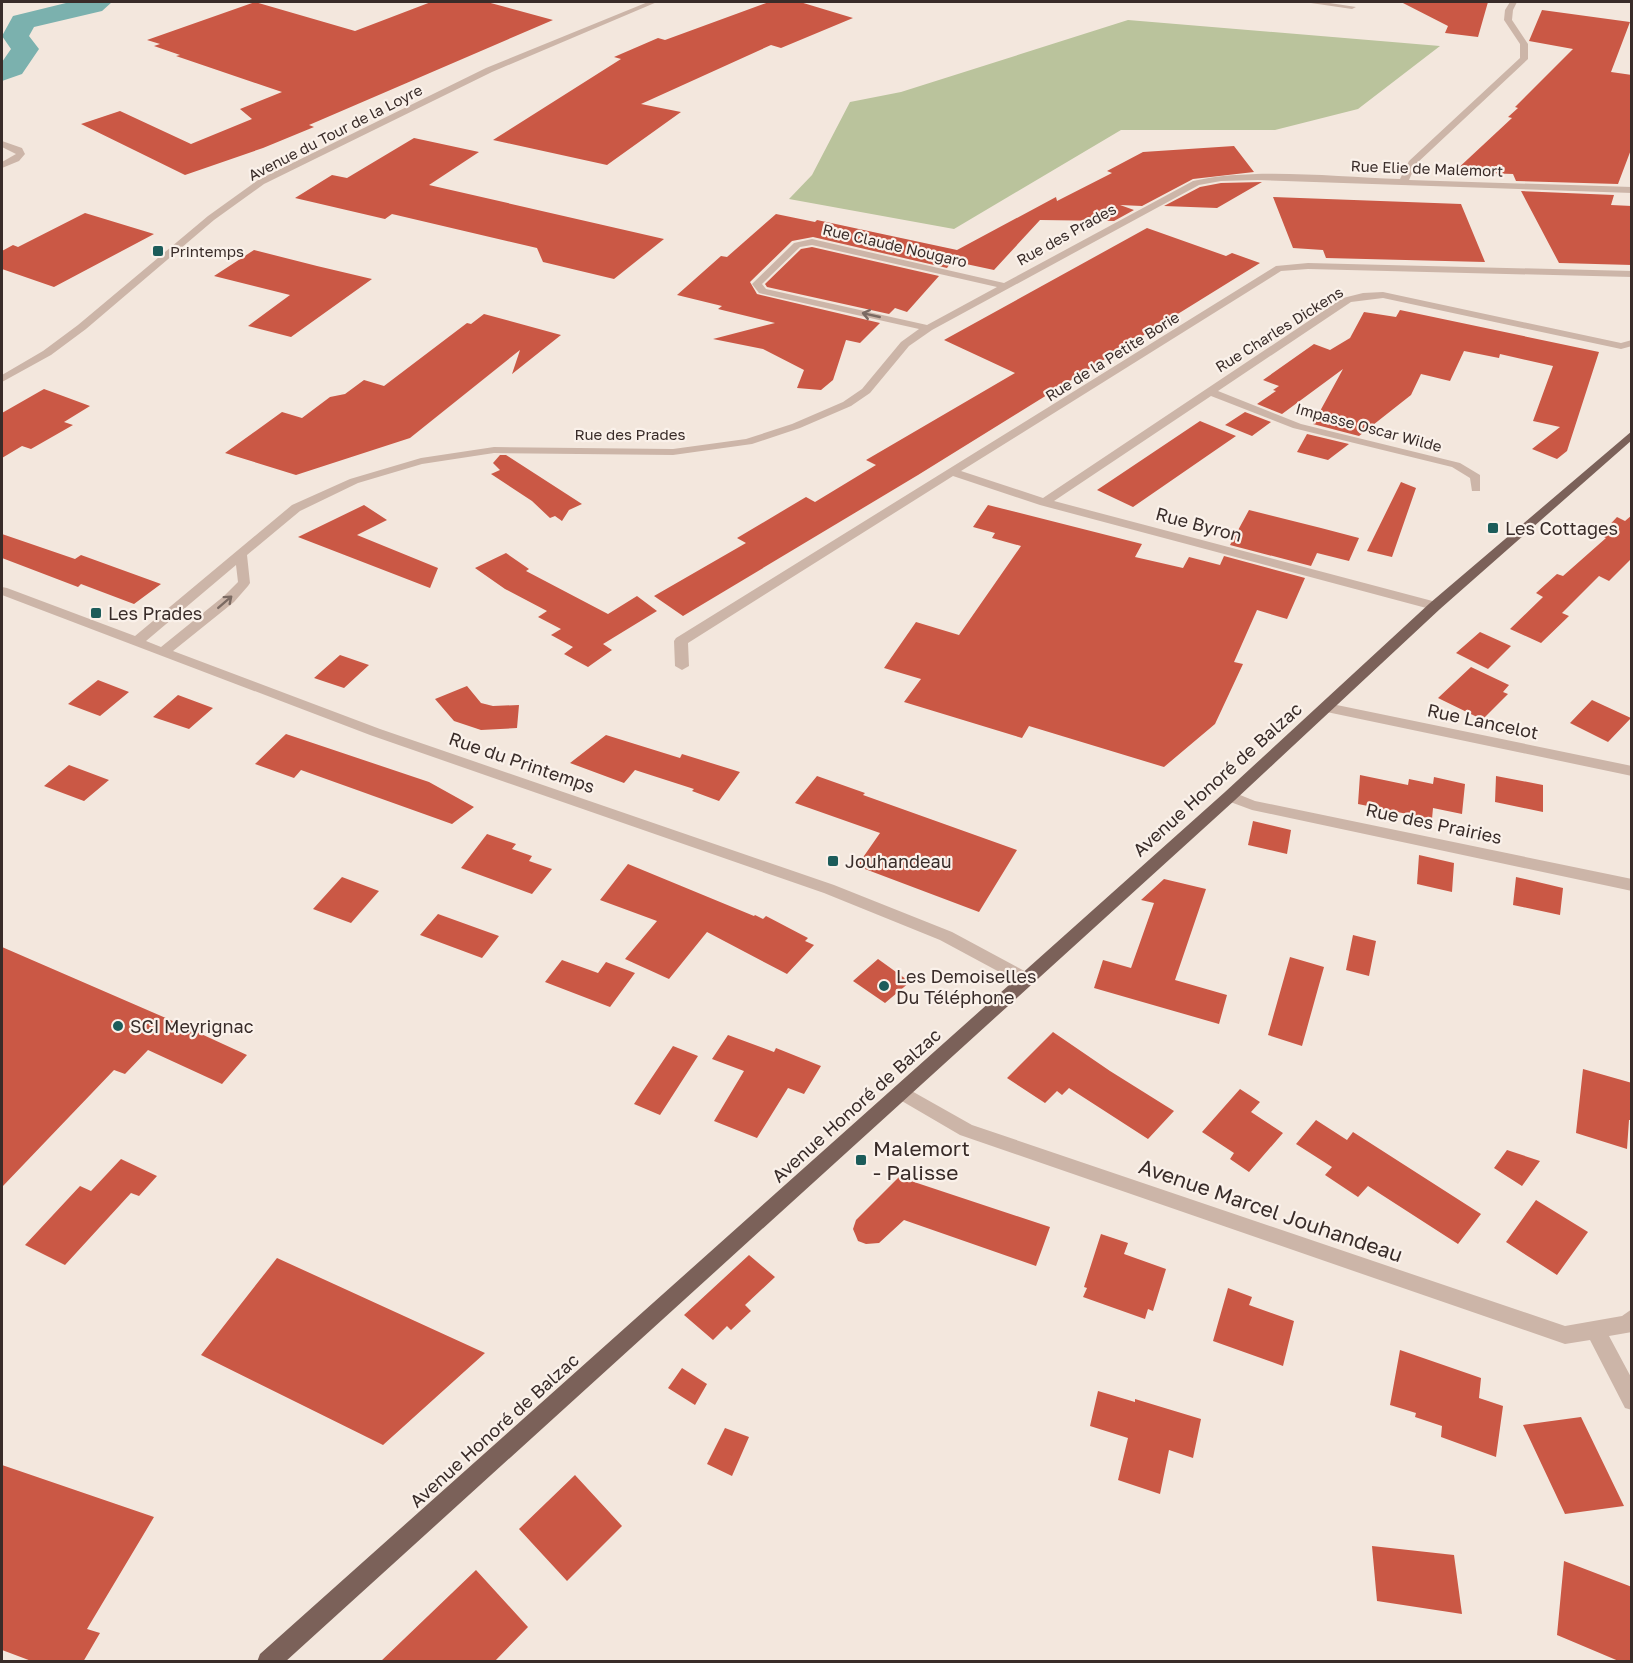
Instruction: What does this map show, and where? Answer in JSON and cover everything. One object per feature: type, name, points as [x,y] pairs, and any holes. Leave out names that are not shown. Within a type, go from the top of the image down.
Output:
[{"type":"main road","name":"Avenue Honoré de Balzac","points":[[268,1662],[1230,796],[1435,606],[1632,434]]},
{"type":"street","name":"Avenue du Tour de la Loyre","points":[[2,379],[47,353],[82,327],[211,218],[261,182],[489,70],[653,2]]},
{"type":"street","points":[[1308,2],[1352,7]]},
{"type":"street","points":[[1403,182],[1412,163],[1524,59],[1524,45],[1507,20],[1507,12],[1514,2]]},
{"type":"street","points":[[2,144],[20,150],[21,154],[16,159],[2,165]]},
{"type":"street","name":"Rue Elie de Malemort","points":[[1221,178],[1632,190]]},
{"type":"street","name":"Rue des Prades","points":[[136,642],[296,508],[354,481],[422,461],[494,450],[640,453],[692,451],[748,442],[796,426],[847,404],[866,391],[905,344],[928,328],[1196,183],[1221,178]]},
{"type":"street","name":"Rue Claude Nougaro","points":[[928,328],[764,291],[756,284],[797,245],[812,242],[1006,286]]},
{"type":"street","name":"Rue de la Petite Borie","points":[[682,666],[681,641],[954,473],[1279,268],[1308,266],[1632,274]]},
{"type":"street","name":"Rue Charles Dickens","points":[[1044,502],[1347,300],[1363,296],[1383,296],[1621,346],[1632,343]]},
{"type":"street","name":"Impasse Oscar Wilde","points":[[1209,391],[1297,426],[1456,465],[1476,477],[1476,488]]},
{"type":"street","name":"Rue Byron","points":[[954,473],[1044,502],[1435,606]]},
{"type":"street","points":[[163,652],[229,599],[244,583],[241,555]]},
{"type":"street","name":"Rue du Printemps","points":[[2,591],[375,732],[829,888],[946,936],[1026,979]]},
{"type":"street","name":"Rue Lancelot","points":[[1327,708],[1632,771]]},
{"type":"street","name":"Rue des Prairies","points":[[1230,796],[1252,805],[1632,885]]},
{"type":"street","name":"Avenue Marcel Jouhandeau","points":[[902,1092],[966,1130],[1565,1335],[1628,1324],[1632,1318]]},
{"type":"street","points":[[1595,1329],[1632,1401]]},
{"type":"green space","points":[[1128,20],[1440,46],[1358,109],[1275,130],[1121,130],[954,229],[789,199],[812,175],[850,102],[901,92]]},
{"type":"building","points":[[255,2],[355,31],[431,2],[487,2],[553,20],[309,125],[314,127],[263,148],[185,175],[81,124],[120,111],[191,144],[252,119],[240,109],[282,92],[176,56],[180,55],[154,46],[160,44],[147,40]]},
{"type":"building","points":[[769,2],[800,2],[853,18],[781,48],[771,45],[641,104],[681,112],[607,165],[493,140],[621,59],[614,57],[658,38],[665,40]]},
{"type":"building","points":[[1401,2],[1488,2],[1478,37],[1445,33],[1448,26]]},
{"type":"building","points":[[1542,10],[1630,22],[1611,72],[1632,75],[1632,147],[1618,184],[1516,181],[1513,174],[1454,172],[1512,118],[1508,117],[1518,108],[1515,107],[1573,49],[1529,41]]},
{"type":"building","points":[[414,138],[479,152],[429,185],[664,239],[614,279],[543,262],[537,248],[392,214],[385,219],[295,198],[332,175],[347,178]]},
{"type":"building","points":[[1234,146],[1254,172],[1193,179],[1142,206],[1120,205],[1134,210],[1114,221],[1040,220],[994,270],[952,261],[947,268],[813,237],[792,241],[750,282],[757,294],[880,323],[860,343],[846,340],[833,380],[821,390],[797,388],[804,370],[763,349],[713,339],[775,323],[718,309],[722,306],[677,295],[721,256],[727,257],[776,214],[815,222],[817,220],[957,250],[1056,197],[1057,201],[1112,173],[1107,171],[1143,152]]},
{"type":"building","points":[[1262,182],[1217,208],[1164,206],[1200,187],[1221,183]]},
{"type":"building","points":[[1521,191],[1614,195],[1611,205],[1632,206],[1632,265],[1559,263]]},
{"type":"building","points":[[1273,197],[1461,204],[1485,262],[1326,258],[1323,250],[1293,248]]},
{"type":"building","points":[[85,213],[154,234],[54,287],[2,269],[2,251],[13,245],[18,247]]},
{"type":"building","points":[[1147,228],[1226,256],[1232,253],[1260,263],[918,475],[683,616],[654,596],[746,543],[737,538],[806,497],[815,502],[876,465],[866,460],[1015,373],[944,340]]},
{"type":"building","points":[[812,247],[939,276],[907,312],[895,308],[889,314],[767,287],[765,284],[801,249]]},
{"type":"building","points":[[254,250],[372,279],[291,337],[248,326],[290,295],[214,276]]},
{"type":"building","points":[[1400,310],[1599,352],[1567,451],[1557,459],[1532,449],[1560,427],[1533,421],[1553,366],[1500,354],[1499,358],[1464,351],[1450,381],[1421,374],[1411,395],[1359,436],[1313,424],[1343,369],[1282,414],[1257,404],[1276,391],[1273,390],[1279,386],[1263,380],[1314,344],[1330,350],[1350,338],[1364,312],[1396,317]]},
{"type":"building","points":[[484,314],[561,335],[512,374],[520,350],[410,438],[296,475],[225,453],[282,412],[302,418],[330,397],[345,394],[364,380],[384,386],[467,323],[471,324]]},
{"type":"building","points":[[44,389],[90,406],[64,422],[73,425],[31,449],[22,446],[2,458],[2,413]]},
{"type":"building","points":[[1245,412],[1271,422],[1252,436],[1225,425]]},
{"type":"building","points":[[1200,421],[1236,436],[1133,507],[1097,490]]},
{"type":"building","points":[[1307,434],[1349,444],[1328,460],[1297,452]]},
{"type":"building","points":[[500,455],[506,455],[582,504],[569,510],[562,521],[555,516],[550,518],[532,501],[491,474],[500,470],[493,463]]},
{"type":"building","points":[[1401,482],[1416,488],[1392,557],[1367,551]]},
{"type":"building","points":[[364,505],[387,520],[357,535],[438,568],[430,588],[298,537]]},
{"type":"building","points":[[988,505],[1142,544],[1135,557],[1183,568],[1189,557],[1220,565],[1224,556],[1305,578],[1287,619],[1257,610],[1234,662],[1243,664],[1215,724],[1164,767],[1029,726],[1022,738],[904,702],[921,679],[884,668],[916,622],[959,635],[1021,546],[992,538],[995,533],[973,527]]},
{"type":"building","points":[[1249,510],[1359,538],[1349,561],[1317,553],[1311,566],[1230,545]]},
{"type":"building","points":[[1632,515],[1632,558],[1609,581],[1599,576],[1562,613],[1569,616],[1541,643],[1510,629],[1543,597],[1536,593],[1557,574],[1563,576],[1606,538],[1600,535],[1617,517],[1625,521]]},
{"type":"building","points":[[2,534],[75,559],[81,555],[161,584],[134,604],[81,584],[78,587],[2,558]]},
{"type":"building","points":[[506,553],[529,569],[526,571],[608,614],[637,596],[657,611],[603,644],[612,650],[588,667],[564,654],[573,647],[551,635],[561,629],[538,617],[547,611],[505,589],[475,568]]},
{"type":"building","points":[[1480,632],[1511,646],[1488,669],[1456,653]]},
{"type":"building","points":[[340,655],[369,665],[344,688],[314,678]]},
{"type":"building","points":[[1471,667],[1509,685],[1503,692],[1508,694],[1484,718],[1477,717],[1438,698]]},
{"type":"building","points":[[98,680],[129,692],[100,716],[68,704]]},
{"type":"building","points":[[467,686],[481,703],[493,706],[519,705],[517,728],[481,730],[454,721],[435,699]]},
{"type":"building","points":[[178,695],[213,708],[189,729],[153,717]]},
{"type":"building","points":[[1592,700],[1631,718],[1608,742],[1570,723]]},
{"type":"building","points":[[286,734],[429,782],[474,807],[452,824],[301,770],[294,778],[255,764]]},
{"type":"building","points":[[606,735],[680,758],[682,754],[740,772],[719,801],[692,791],[694,789],[635,770],[624,783],[570,763]]},
{"type":"building","points":[[69,765],[109,780],[84,801],[44,786]]},
{"type":"building","points":[[1360,775],[1408,785],[1409,779],[1433,784],[1434,777],[1465,784],[1462,814],[1433,808],[1432,819],[1358,804]]},
{"type":"building","points":[[817,776],[865,793],[863,795],[1017,850],[979,912],[857,866],[880,833],[795,803]]},
{"type":"building","points":[[1496,776],[1543,785],[1543,812],[1495,802]]},
{"type":"building","points":[[1253,821],[1291,830],[1287,854],[1248,845]]},
{"type":"building","points":[[487,834],[516,844],[512,849],[532,856],[529,861],[552,869],[532,894],[461,868]]},
{"type":"building","points":[[1419,855],[1454,863],[1452,892],[1417,884]]},
{"type":"building","points":[[628,864],[754,916],[763,919],[766,916],[808,938],[805,941],[814,945],[787,974],[707,932],[669,979],[625,959],[657,921],[600,900]]},
{"type":"building","points":[[342,877],[379,891],[351,923],[313,909]]},
{"type":"building","points":[[1516,877],[1563,888],[1560,915],[1513,905]]},
{"type":"building","points":[[1164,879],[1206,889],[1175,980],[1227,995],[1219,1024],[1094,988],[1103,960],[1131,968],[1154,903],[1141,900]]},
{"type":"building","points":[[438,914],[499,936],[482,958],[420,935]]},
{"type":"building","points":[[1353,935],[1376,941],[1369,976],[1346,970]]},
{"type":"building","points":[[2,947],[247,1055],[222,1084],[148,1050],[125,1074],[114,1070],[2,1187]]},
{"type":"building","points":[[1290,957],[1324,967],[1302,1046],[1268,1035]]},
{"type":"building","points":[[878,959],[910,982],[885,1003],[853,981]]},
{"type":"building","points":[[562,960],[598,973],[606,962],[635,973],[610,1007],[545,982]]},
{"type":"building","points":[[1053,1032],[1174,1111],[1148,1139],[1069,1088],[1062,1095],[1057,1091],[1045,1103],[1007,1078]]},
{"type":"building","points":[[728,1035],[774,1052],[776,1048],[821,1066],[804,1094],[788,1088],[757,1138],[714,1121],[744,1071],[712,1059]]},
{"type":"building","points":[[673,1046],[698,1056],[660,1115],[634,1104]]},
{"type":"building","points":[[1583,1069],[1632,1083],[1632,1120],[1629,1120],[1627,1149],[1576,1133]]},
{"type":"building","points":[[1240,1089],[1260,1102],[1251,1112],[1283,1133],[1249,1172],[1230,1159],[1234,1153],[1202,1132]]},
{"type":"building","points":[[1316,1120],[1347,1140],[1353,1132],[1481,1214],[1458,1244],[1368,1186],[1358,1197],[1325,1175],[1332,1167],[1296,1144]]},
{"type":"building","points":[[1507,1150],[1540,1161],[1522,1186],[1494,1168]]},
{"type":"building","points":[[121,1159],[157,1176],[139,1196],[131,1193],[65,1265],[25,1245],[80,1186],[91,1191]]},
{"type":"building","points":[[899,1177],[1050,1227],[1036,1266],[904,1220],[879,1243],[866,1244],[858,1241],[853,1229],[856,1220]]},
{"type":"building","points":[[1536,1200],[1588,1232],[1557,1275],[1506,1242]]},
{"type":"building","points":[[1101,1234],[1128,1243],[1124,1254],[1166,1269],[1153,1311],[1148,1309],[1145,1319],[1083,1297]]},
{"type":"building","points":[[749,1255],[775,1277],[745,1305],[751,1311],[731,1330],[727,1326],[713,1340],[684,1315]]},
{"type":"building","points":[[277,1258],[485,1353],[383,1445],[201,1355]]},
{"type":"building","points":[[1228,1288],[1252,1297],[1249,1305],[1294,1321],[1283,1366],[1213,1341]]},
{"type":"building","points":[[1400,1350],[1481,1378],[1479,1398],[1503,1406],[1496,1457],[1441,1437],[1442,1426],[1415,1417],[1416,1413],[1390,1405]]},
{"type":"building","points":[[682,1368],[707,1384],[695,1405],[668,1388]]},
{"type":"building","points":[[1098,1391],[1135,1402],[1135,1399],[1201,1419],[1193,1458],[1169,1450],[1160,1494],[1118,1480],[1128,1438],[1090,1426]]},
{"type":"building","points":[[1581,1417],[1624,1506],[1565,1514],[1523,1425]]},
{"type":"building","points":[[725,1428],[749,1437],[732,1476],[707,1464]]},
{"type":"building","points":[[2,1465],[154,1517],[87,1629],[100,1633],[83,1662],[34,1662],[2,1650]]},
{"type":"building","points":[[575,1475],[622,1526],[567,1581],[519,1529]]},
{"type":"building","points":[[1372,1546],[1454,1555],[1462,1614],[1377,1601]]},
{"type":"building","points":[[1564,1561],[1632,1587],[1632,1662],[1621,1662],[1557,1635]]},
{"type":"building","points":[[476,1570],[528,1627],[494,1662],[380,1662]]},
{"type":"waterway","points":[[2,72],[12,68],[25,49],[15,37],[23,22],[99,2]]},
{"type":"place","name":"Printemps","points":[[158,251]]},
{"type":"place","name":"Les Cottages","points":[[1493,528]]},
{"type":"place","name":"Les Prades","points":[[96,613]]},
{"type":"place","name":"Jouhandeau","points":[[833,861]]},
{"type":"place","name":"Les Demoiselles Du Téléphone","points":[[884,986]]},
{"type":"place","name":"SCI Meyrignac","points":[[118,1026]]},
{"type":"place","name":"Malemort - Palisse","points":[[861,1160]]}]
